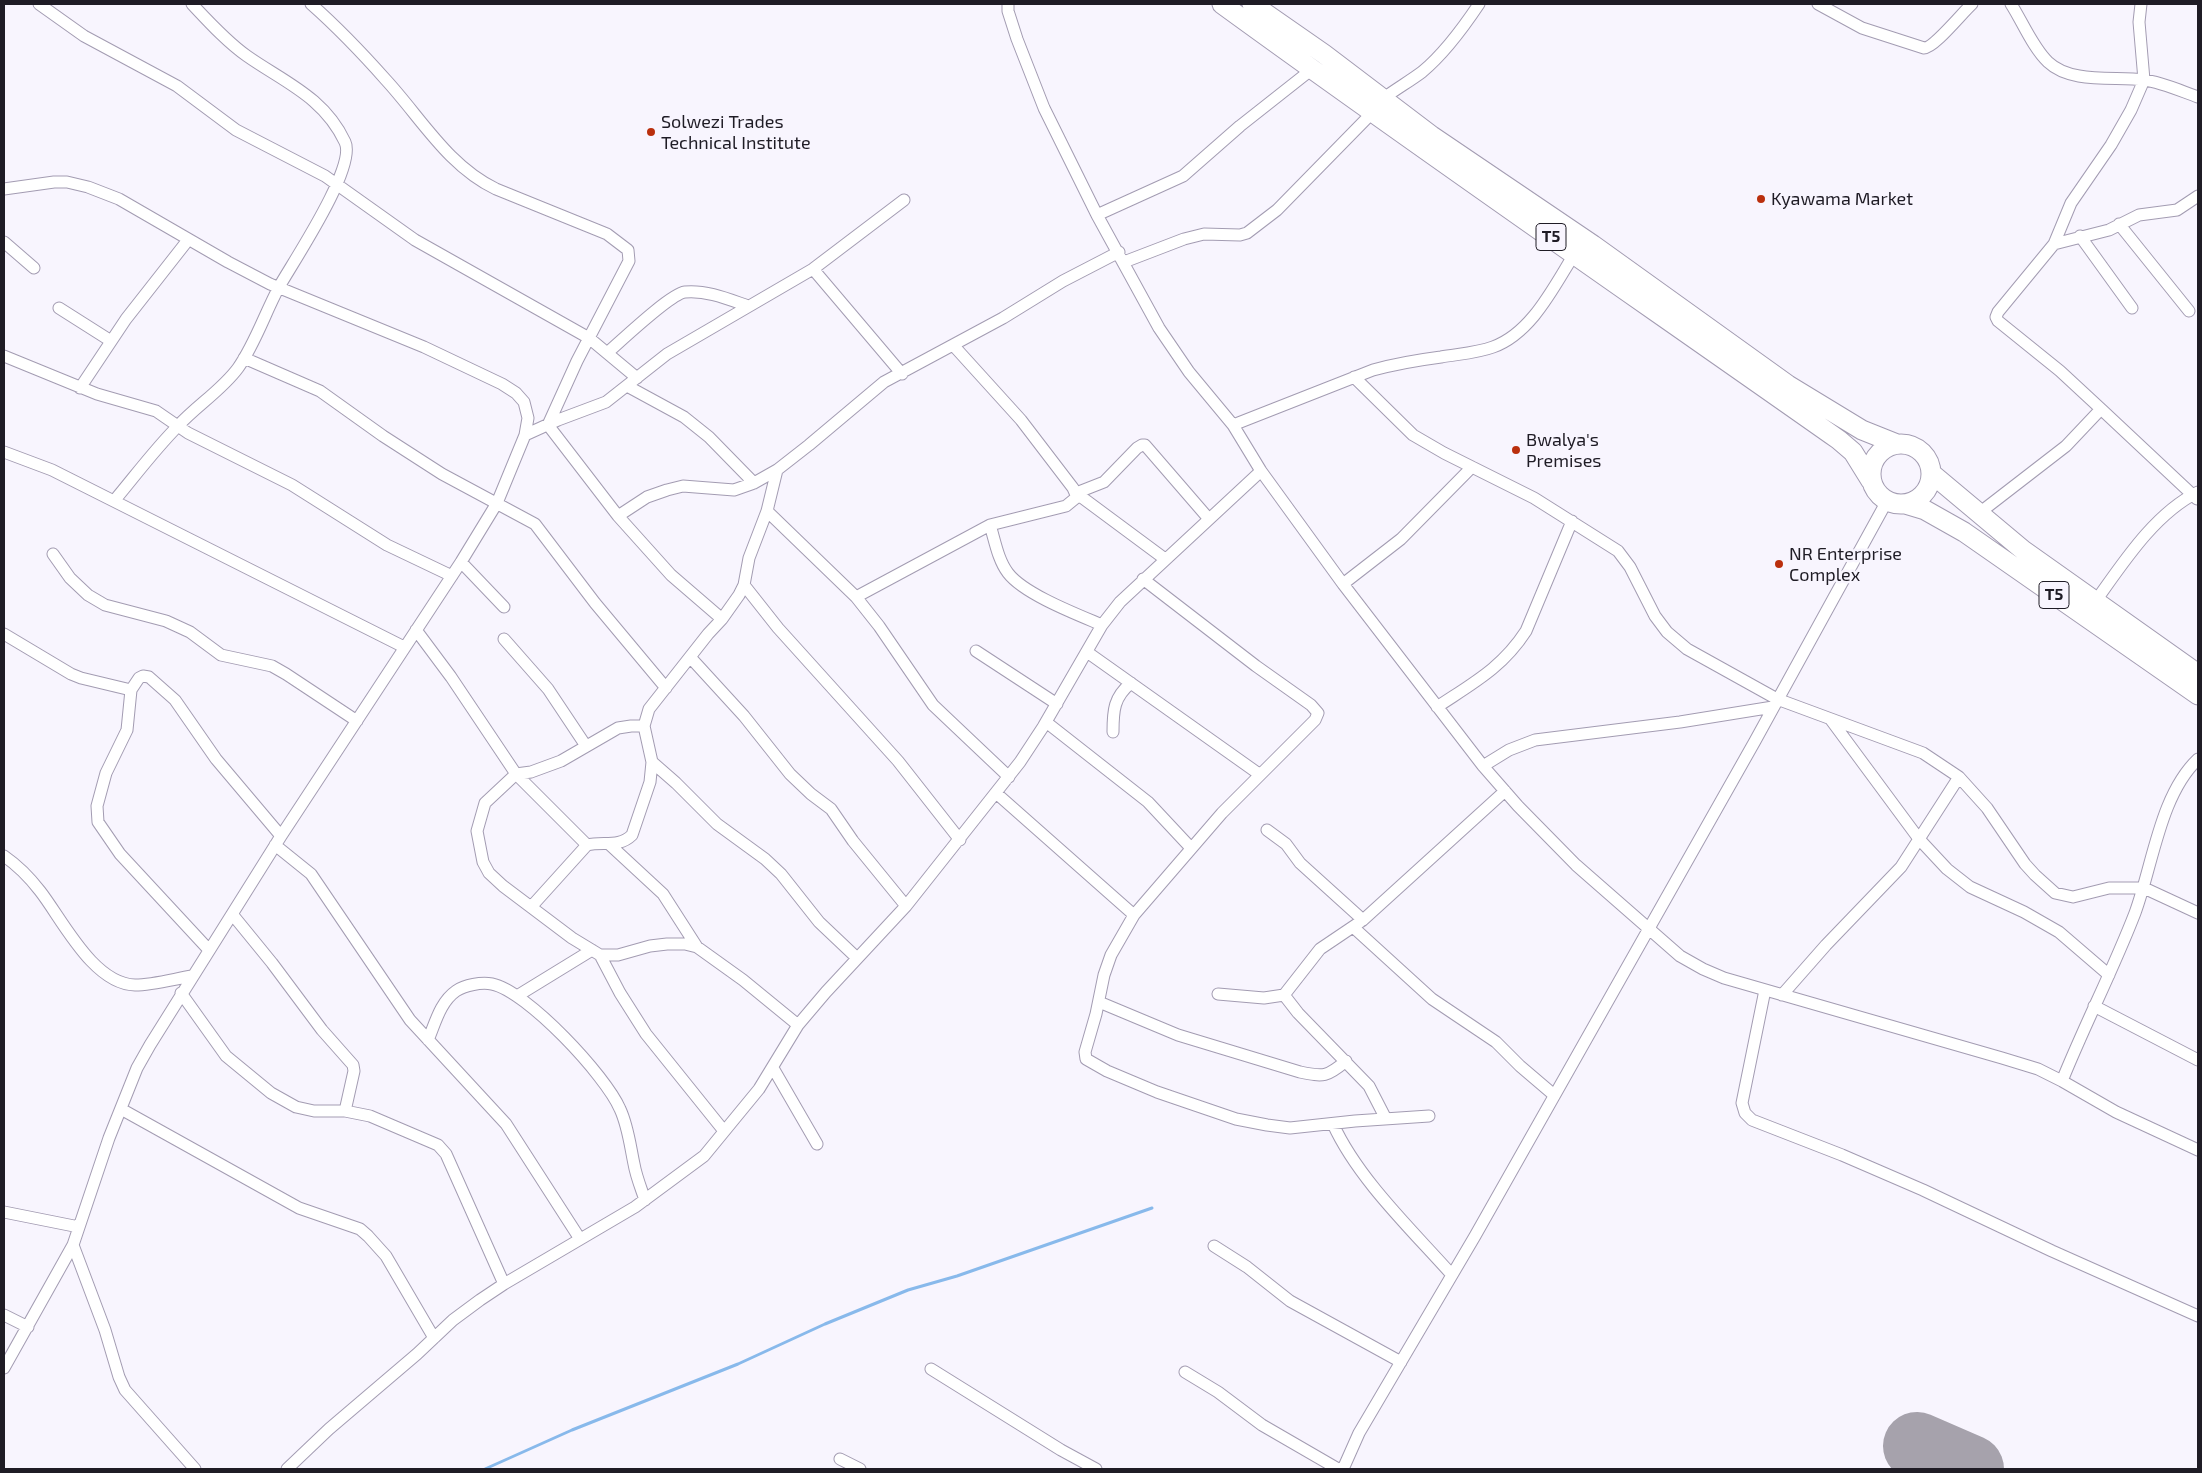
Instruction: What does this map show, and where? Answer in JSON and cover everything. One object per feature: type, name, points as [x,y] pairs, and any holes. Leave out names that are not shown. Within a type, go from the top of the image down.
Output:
[{"type":"highway","name":"T5","points":[[1222,4],[1311,70],[1379,105],[1432,136],[1593,245],[1788,385],[1862,430],[1897,444],[1910,445],[1921,451],[1928,461],[1931,474],[1978,514],[2095,602],[2198,674]]},
{"type":"highway","name":"T5","points":[[1252,4],[1379,105],[1424,150],[1839,440],[1853,452],[1875,491],[1896,503],[1925,510],[1964,532],[2198,695]]},
{"type":"highway","points":[[1871,481],[1871,468],[1876,456],[1885,448],[1897,444]]},
{"type":"highway","points":[[1896,503],[1922,496],[1929,485],[1931,474]]},
{"type":"street","points":[[39,4],[84,36],[177,86],[236,130],[325,176],[430,250],[589,338],[637,378]]},
{"type":"street","points":[[114,501],[177,426],[230,377],[244,358],[279,288],[307,243],[337,186],[346,154],[346,144],[334,123],[320,107],[291,82],[246,55],[192,4]]},
{"type":"street","points":[[310,4],[386,80],[439,144],[468,173],[480,181],[510,195],[607,234],[628,250],[628,261],[548,425]]},
{"type":"street","points":[[1008,4],[1008,11],[1017,39],[1044,108],[1097,215],[1159,328],[1189,372],[1233,425],[1261,471],[1343,584],[1483,766],[1576,864],[1680,956],[1703,969],[1724,978],[2038,1069],[2116,1112],[2198,1150]]},
{"type":"street","points":[[618,516],[648,497],[683,486],[734,490],[754,483],[777,470],[884,382],[1003,318],[1063,281],[1121,257],[1184,238],[1204,234],[1240,235],[1247,233],[1277,210],[1379,105],[1443,52],[1479,4]]},
{"type":"street","points":[[1818,4],[1862,28],[1924,48],[1929,48],[1934,44],[1956,18],[1972,4]]},
{"type":"street","points":[[2011,4],[2036,47],[2048,62],[2061,71],[2106,79],[2144,80],[2198,97]]},
{"type":"street","points":[[2095,602],[2138,542],[2196,496],[2060,371],[1998,321],[1996,317],[1998,312],[2054,244],[2071,203],[2111,145],[2131,110],[2144,80],[2140,22],[2141,4]]},
{"type":"street","points":[[1097,215],[1183,176],[1240,126],[1311,70]]},
{"type":"street","points":[[4,189],[54,182],[88,187],[126,203],[188,240],[279,288],[424,347],[502,384],[516,393],[524,402],[528,418],[525,435],[497,504],[452,576],[278,841],[181,993],[137,1068],[93,1180],[73,1245],[4,1368]]},
{"type":"street","points":[[2054,244],[2108,230],[2140,215],[2177,210],[2197,199]]},
{"type":"street","points":[[525,435],[606,402],[668,354],[813,269],[904,200]]},
{"type":"street","points":[[2119,224],[2189,311]]},
{"type":"street","points":[[2080,236],[2132,308]]},
{"type":"street","points":[[80,388],[126,319],[188,240]]},
{"type":"street","points":[[4,242],[34,268]]},
{"type":"street","points":[[1233,425],[1354,377],[1393,364],[1474,352],[1494,347],[1521,330],[1538,310],[1575,254]]},
{"type":"street","points":[[813,269],[902,374]]},
{"type":"street","points":[[607,353],[663,305],[683,292],[712,294],[748,306]]},
{"type":"street","points":[[59,308],[111,342]]},
{"type":"street","points":[[953,345],[1021,420],[1076,493],[1166,559]]},
{"type":"street","points":[[4,356],[80,388],[156,411],[177,426],[292,485],[387,545],[452,576]]},
{"type":"street","points":[[244,358],[320,391],[383,436],[442,474],[535,524],[595,603],[666,688]]},
{"type":"street","points":[[1354,377],[1413,435],[1534,498],[1603,540],[1624,558],[1655,616],[1677,641],[1687,649],[1775,703],[1831,720],[1923,754],[1959,777],[1987,808],[2025,864],[2040,880],[2056,892],[2073,897],[2100,889],[2144,888],[2198,913]]},
{"type":"street","points":[[627,386],[684,417],[709,437],[754,483]]},
{"type":"street","points":[[1978,514],[2066,446],[2101,409]]},
{"type":"street","points":[[548,425],[618,516],[671,575],[722,619]]},
{"type":"street","points":[[1076,493],[1104,482],[1142,445],[1145,446],[1209,519]]},
{"type":"street","points":[[4,452],[52,470],[404,647]]},
{"type":"street","points":[[1343,584],[1402,539],[1472,467]]},
{"type":"street","points":[[531,907],[587,845],[619,843],[626,840],[632,834],[650,782],[652,762],[644,726],[649,710],[739,595],[767,511],[777,470]]},
{"type":"street","points":[[287,1469],[328,1429],[453,1320],[504,1284],[645,1200],[704,1156],[759,1089],[798,1025],[906,906],[1009,777],[1046,722],[1102,625],[1120,602],[1261,471]]},
{"type":"street","points":[[856,597],[990,525],[1066,506],[1077,497],[1076,493]]},
{"type":"street","points":[[1343,1469],[1359,1432],[1452,1275],[1775,703],[1896,503]]},
{"type":"street","points":[[767,511],[856,597],[879,626],[933,705],[1009,777]]},
{"type":"street","points":[[1437,706],[1493,669],[1508,656],[1517,644],[1534,614],[1572,521]]},
{"type":"street","points":[[990,525],[1001,562],[1007,572],[1019,584],[1102,625]]},
{"type":"street","points":[[53,554],[70,578],[88,595],[105,605],[166,622],[190,632],[221,655],[272,666],[357,722]]},
{"type":"street","points":[[461,562],[504,607]]},
{"type":"street","points":[[1143,579],[1317,710],[1315,720],[1259,774],[1134,914],[1111,955],[1104,975],[1099,1002],[1085,1052],[1086,1059],[1158,1092],[1236,1119],[1290,1128],[1429,1116]]},
{"type":"street","points":[[744,584],[778,628],[898,761],[960,840]]},
{"type":"street","points":[[416,630],[451,677],[516,774],[587,845]]},
{"type":"street","points":[[4,634],[71,674],[131,690]]},
{"type":"street","points":[[504,639],[548,689],[586,746]]},
{"type":"street","points":[[976,651],[1056,704]]},
{"type":"street","points":[[1087,652],[1259,774]]},
{"type":"street","points":[[690,657],[744,716],[790,774],[811,794],[831,809],[853,841],[906,906]]},
{"type":"street","points":[[209,950],[120,854],[98,822],[98,806],[106,773],[127,730],[131,690],[138,678],[143,676],[149,677],[175,700],[216,759],[278,841],[311,874],[410,1020],[506,1124],[580,1239]]},
{"type":"street","points":[[1113,732],[1113,716],[1120,691],[1131,683]]},
{"type":"street","points":[[1483,766],[1508,750],[1535,740],[1680,722],[1775,703]]},
{"type":"street","points":[[1831,720],[1919,839],[1947,869],[1970,887],[2024,912],[2059,932],[2109,976]]},
{"type":"street","points":[[1046,722],[1148,802],[1191,848]]},
{"type":"street","points":[[644,726],[618,728],[561,761],[531,772],[516,774],[485,803],[477,831],[479,847],[482,862],[489,873],[531,907],[596,953],[646,1034],[724,1131]]},
{"type":"street","points":[[2062,1081],[2109,976],[2144,888],[2162,826],[2174,794],[2188,768],[2198,759]]},
{"type":"street","points":[[652,762],[717,824],[765,859],[781,874],[820,922],[857,958]]},
{"type":"street","points":[[1782,995],[1826,945],[1901,867],[1959,777]]},
{"type":"street","points":[[1218,994],[1264,998],[1284,995],[1320,949],[1363,920],[1505,791]]},
{"type":"street","points":[[996,793],[1134,914]]},
{"type":"street","points":[[1267,830],[1286,844],[1300,863],[1363,920]]},
{"type":"street","points":[[609,844],[663,894],[697,947]]},
{"type":"street","points":[[4,856],[26,875],[40,891],[78,945],[94,964],[109,976],[121,983],[135,985],[192,976]]},
{"type":"street","points":[[232,914],[272,963],[322,1030],[352,1065],[354,1071],[345,1111]]},
{"type":"street","points":[[1353,927],[1432,1000],[1496,1042],[1520,1066],[1554,1095]]},
{"type":"street","points":[[517,996],[596,953],[618,955],[650,946],[685,944],[697,947],[743,980],[798,1025]]},
{"type":"street","points":[[428,1040],[442,1006],[457,990],[482,983],[494,984],[517,996],[589,1063],[613,1094],[626,1124],[634,1166],[645,1200]]},
{"type":"street","points":[[1765,990],[1743,1098],[1743,1109],[1748,1117],[1762,1125],[1842,1155],[1923,1190],[2052,1251],[2198,1316]]},
{"type":"street","points":[[181,993],[226,1056],[271,1092],[296,1107],[314,1112],[345,1111],[370,1116],[438,1145],[446,1154],[504,1284]]},
{"type":"street","points":[[1284,995],[1298,1013],[1369,1086],[1386,1119]]},
{"type":"street","points":[[1099,1002],[1178,1035],[1300,1072],[1320,1076],[1334,1071],[1346,1061]]},
{"type":"street","points":[[2094,1006],[2198,1060]]},
{"type":"street","points":[[773,1068],[817,1144]]},
{"type":"street","points":[[121,1108],[299,1208],[360,1230],[386,1256],[434,1338]]},
{"type":"street","points":[[1333,1124],[1344,1147],[1360,1170],[1452,1275]]},
{"type":"street","points":[[4,1212],[79,1227]]},
{"type":"street","points":[[73,1245],[125,1390],[194,1469]]},
{"type":"street","points":[[1214,1246],[1247,1267],[1290,1301],[1401,1362]]},
{"type":"street","points":[[4,1315],[28,1327]]},
{"type":"street","points":[[931,1369],[1061,1450],[1096,1469]]},
{"type":"street","points":[[1185,1372],[1204,1383],[1262,1425],[1338,1469]]},
{"type":"street","points":[[840,1459],[860,1469]]},
{"type":"waterway","points":[[485,1469],[572,1430],[738,1364],[825,1324],[908,1290],[957,1276],[1152,1208]]},
{"type":"runway","points":[[1917,1446],[1970,1469]]},
{"type":"place","name":"Solwezi Trades Technical Institute","points":[[651,132]]},
{"type":"place","name":"Kyawama Market","points":[[1761,199]]},
{"type":"place","name":"Bwalya's Premises","points":[[1516,450]]},
{"type":"place","name":"NR Enterprise Complex","points":[[1779,564]]}]
